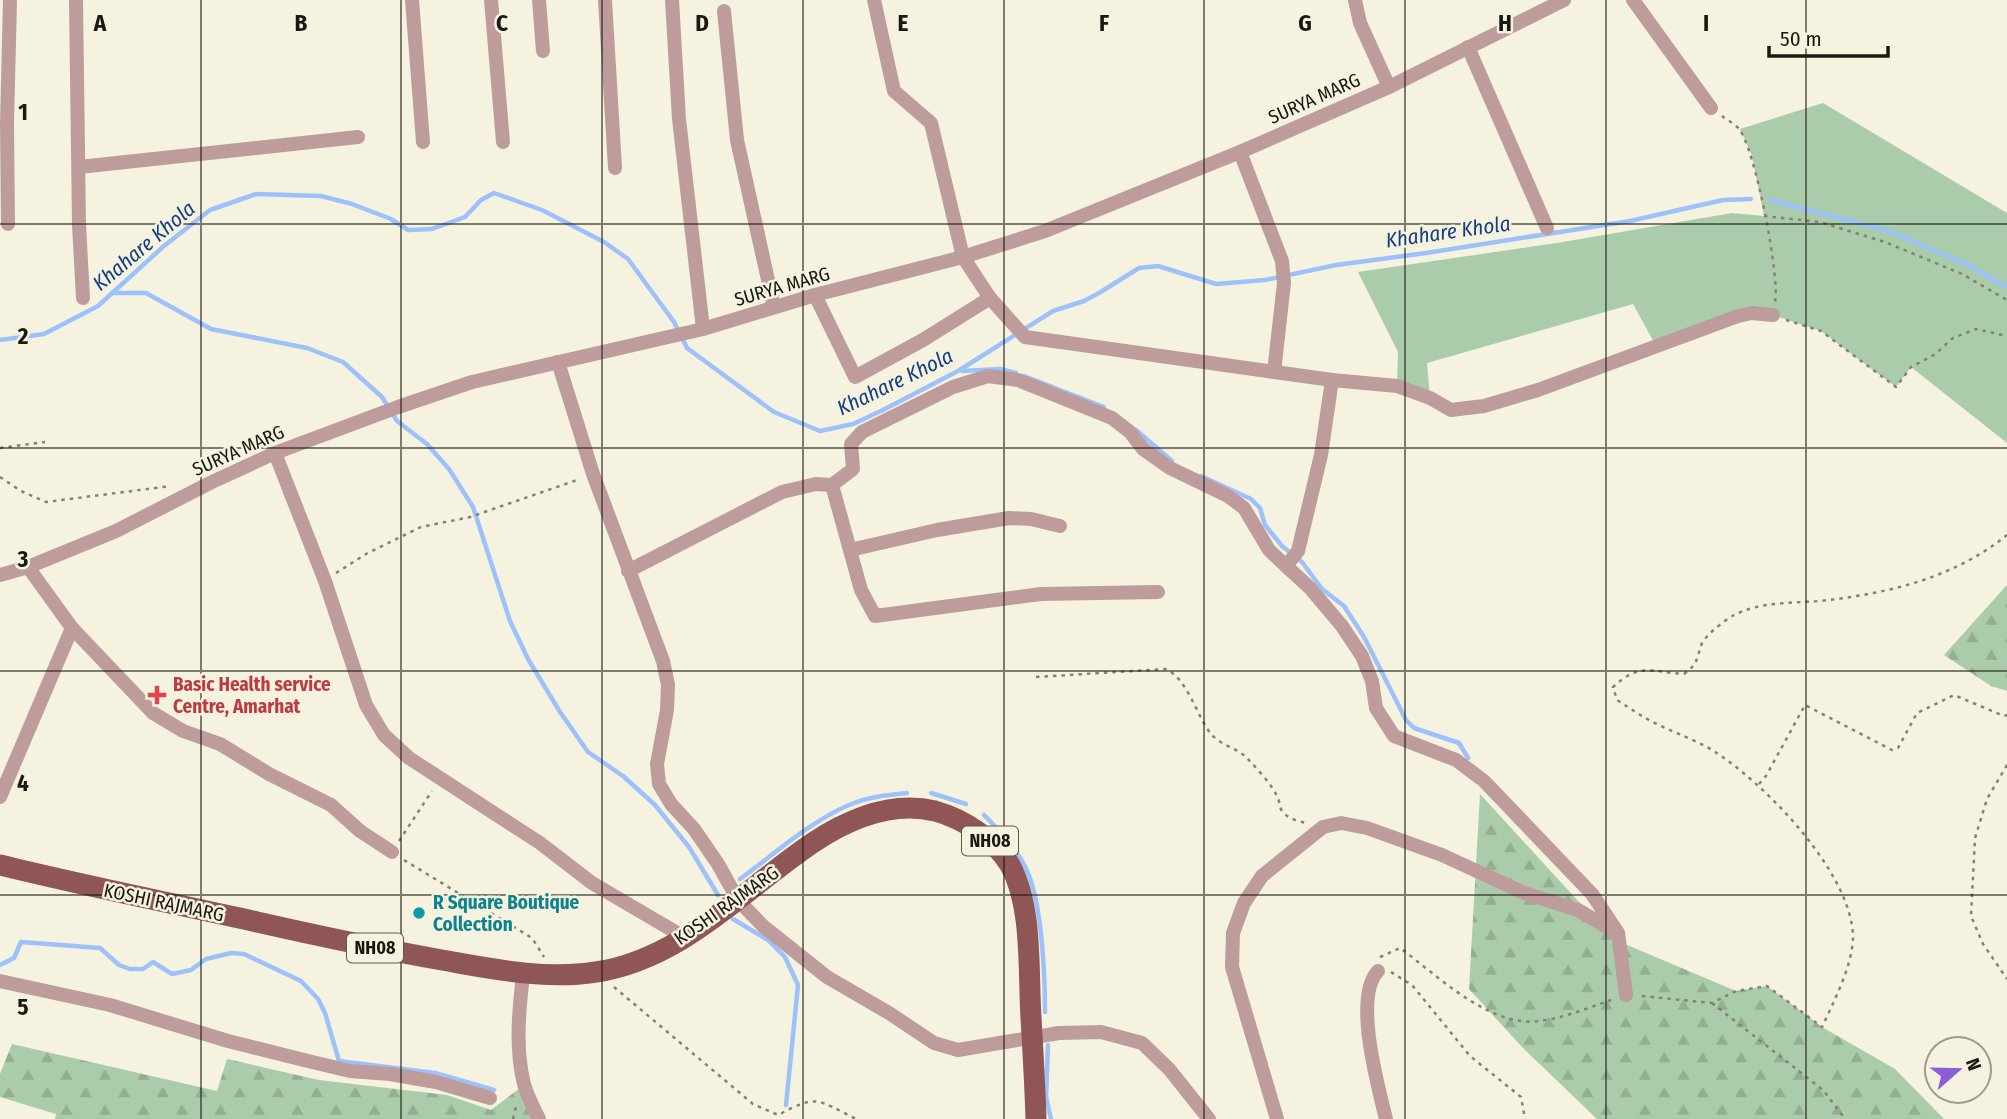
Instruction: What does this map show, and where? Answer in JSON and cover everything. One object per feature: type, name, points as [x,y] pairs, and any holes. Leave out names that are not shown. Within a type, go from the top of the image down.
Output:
[{"type":"main road","name":"KOSHI RAJMARG","points":[[0,865],[329,939],[523,975],[556,975],[597,972],[652,954],[684,937],[738,900],[814,842],[856,819],[881,811],[922,808],[947,814],[989,840],[1009,864],[1020,891],[1025,917],[1036,1119]]},
{"type":"street","points":[[8,224],[10,0]]},
{"type":"street","points":[[76,0],[83,298]]},
{"type":"street","points":[[412,0],[423,142]]},
{"type":"street","points":[[491,0],[503,142]]},
{"type":"street","points":[[539,0],[543,51]]},
{"type":"street","points":[[606,0],[615,168]]},
{"type":"street","points":[[672,0],[697,330]]},
{"type":"street","points":[[874,0],[894,91],[931,123],[963,257],[990,298],[1025,337],[1332,380],[1397,386],[1430,398],[1451,410],[1484,407],[1538,390],[1738,316],[1752,313],[1773,315]]},
{"type":"street","points":[[1354,0],[1360,23],[1389,87]]},
{"type":"street","name":"SURYA MARG","points":[[0,575],[28,567],[116,531],[275,453],[472,382],[697,330],[815,295],[963,257],[1045,231],[1240,152],[1389,87],[1564,0]]},
{"type":"street","points":[[1633,0],[1711,107]]},
{"type":"street","points":[[724,11],[737,140],[774,307]]},
{"type":"street","points":[[1468,47],[1546,228]]},
{"type":"street","points":[[79,167],[358,137]]},
{"type":"street","points":[[1240,152],[1282,261],[1284,283],[1274,372]]},
{"type":"street","points":[[815,295],[855,377],[923,340],[990,298]]},
{"type":"street","points":[[558,362],[593,474],[663,661],[668,685],[667,710],[657,764],[659,784],[671,804],[694,829],[712,855],[738,900],[763,926],[827,977],[934,1043],[958,1049],[991,1046],[1032,1036],[1101,1032],[1142,1043],[1169,1069],[1209,1119]]},
{"type":"street","points":[[628,570],[782,492],[816,484],[832,485],[853,470],[851,444],[862,432],[953,387],[988,376],[1018,380],[1112,418],[1130,432],[1143,449],[1170,468],[1228,496],[1244,508],[1269,550],[1292,559],[1310,588],[1342,626],[1362,656],[1372,681],[1376,708],[1394,736],[1456,760],[1483,780],[1592,894],[1618,933],[1626,995]]},
{"type":"street","points":[[1292,559],[1321,455],[1332,380]]},
{"type":"street","points":[[275,453],[325,581],[366,705],[384,735],[409,758],[540,844],[592,883],[684,937]]},
{"type":"street","points":[[832,485],[861,590],[875,616],[1041,594],[1158,592]]},
{"type":"street","points":[[850,551],[937,530],[1009,518],[1031,519],[1060,526]]},
{"type":"street","points":[[28,567],[72,628],[153,713],[183,731],[220,744],[269,774],[331,806],[360,831],[392,852]]},
{"type":"street","points":[[0,797],[72,628]]},
{"type":"street","points":[[1277,1119],[1232,967],[1233,933],[1244,903],[1262,876],[1324,827],[1341,823],[1367,828],[1442,855],[1524,893],[1578,910],[1618,933]]},
{"type":"street","points":[[1378,971],[1371,978],[1367,998],[1368,1019],[1386,1119]]},
{"type":"street","points":[[523,975],[519,1010],[519,1050],[524,1085],[540,1119]]},
{"type":"street","points":[[0,981],[110,1005],[228,1041],[308,1061],[350,1071],[436,1082],[490,1098]]},
{"type":"path","points":[[1711,107],[1740,129],[1752,156],[1776,273],[1773,315],[1821,331],[1896,387],[1911,367],[1934,355],[1953,338],[1976,329],[2007,336]]},
{"type":"path","points":[[1764,216],[1820,222],[1885,242],[1962,274],[2007,300]]},
{"type":"path","points":[[0,448],[45,442]]},
{"type":"path","points":[[325,581],[366,554],[421,527],[470,517],[593,474]]},
{"type":"path","points":[[0,477],[21,491],[46,502],[178,485]]},
{"type":"path","points":[[1525,1119],[1521,1097],[1470,1056],[1412,985],[1393,973],[1378,971],[1380,957],[1400,948],[1468,1000],[1509,1019],[1537,1022],[1578,1012],[1626,995],[1712,1003],[1736,991],[1767,986],[1822,1027],[1844,976],[1853,938],[1848,908],[1835,881],[1792,820],[1759,784],[1711,749],[1647,719],[1617,700],[1613,687],[1628,674],[1639,670],[1684,674],[1696,665],[1703,641],[1731,617],[1754,607],[1829,600],[1898,589],[1931,579],[1965,563],[2007,535]]},
{"type":"path","points":[[1036,677],[1165,669],[1174,672],[1213,736],[1243,755],[1261,774],[1278,797],[1282,811],[1292,819],[1324,827]]},
{"type":"path","points":[[1759,784],[1805,705],[1892,750],[1898,748],[1917,713],[1954,695],[2007,715]]},
{"type":"path","points":[[2007,765],[1987,799],[1975,838],[1971,906],[1971,916],[1983,944],[2007,979]]},
{"type":"path","points":[[440,779],[392,852],[532,938],[556,975]]},
{"type":"path","points":[[597,972],[753,1104],[778,1115],[805,1101],[820,1101],[856,1119]]},
{"type":"path","points":[[1712,1003],[1823,1090],[1845,1119]]},
{"type":"green space","points":[[1823,103],[2007,213],[2007,443],[1911,367],[1896,387],[1821,331],[1773,315],[1753,313],[1656,346],[1633,304],[1427,363],[1430,398],[1397,386],[1398,352],[1358,272],[1557,243],[1732,213],[1764,216],[1752,156],[1740,129]]},
{"type":"green space","points":[[2007,585],[2007,691],[1991,686],[1944,655]]},
{"type":"green space","points":[[1480,794],[1613,939],[1736,991],[1767,986],[1822,1027],[1895,1069],[1923,1098],[1923,1105],[1930,1105],[1944,1119],[1597,1119],[1522,1047],[1469,989]]},
{"type":"green space","points":[[12,1044],[217,1091],[227,1059],[319,1080],[447,1095],[491,1110],[524,1085],[539,1119],[55,1119],[56,1114],[0,1097],[0,1074]]},
{"type":"waterway","name":"Khahare Khola","points":[[0,340],[44,334],[98,306],[164,246],[210,210],[256,194],[321,196],[391,219],[408,230],[432,229],[465,217],[481,200],[494,193],[542,210],[604,242],[628,259],[674,322],[687,348],[774,412],[820,431],[853,424],[883,410],[958,371],[1053,311],[1084,301],[1139,268],[1158,266],[1216,284],[1265,280],[1336,265],[1630,221],[1723,200],[1751,199]]},
{"type":"waterway","points":[[1770,200],[1889,231],[1966,264],[2007,287]]},
{"type":"waterway","points":[[113,293],[146,293],[211,329],[307,348],[343,362],[382,397],[397,421],[427,444],[449,469],[473,507],[510,621],[528,659],[560,712],[588,752],[623,776],[655,805],[689,847],[718,895]]},
{"type":"waterway","points":[[962,371],[1000,369],[1016,373]]},
{"type":"waterway","points":[[1024,376],[1104,407]]},
{"type":"waterway","points":[[1136,430],[1172,461]]},
{"type":"waterway","points":[[1201,476],[1251,499],[1260,508],[1265,525],[1282,546],[1302,562],[1322,589],[1344,606],[1364,637],[1406,720],[1414,728],[1459,743],[1468,758]]},
{"type":"waterway","points":[[740,879],[807,829],[835,812],[863,800],[907,793]]},
{"type":"waterway","points":[[931,793],[966,804]]},
{"type":"waterway","points":[[984,815],[1019,856],[1032,885],[1042,940],[1045,1012]]},
{"type":"waterway","points":[[733,919],[768,940],[785,957],[798,985],[786,1105]]},
{"type":"waterway","points":[[0,965],[14,958],[21,942],[100,948],[119,965],[130,969],[143,969],[153,962],[172,974],[191,970],[206,959],[231,953],[244,954],[301,981],[318,999],[325,1013],[339,1061],[435,1073],[494,1090]]},
{"type":"waterway","points":[[1048,1045],[1046,1097],[1051,1119]]},
{"type":"place","name":"Basic Health service Centre, Amarhat","points":[[157,695]]},
{"type":"place","name":"R Square Boutique Collection","points":[[419,913]]}]
